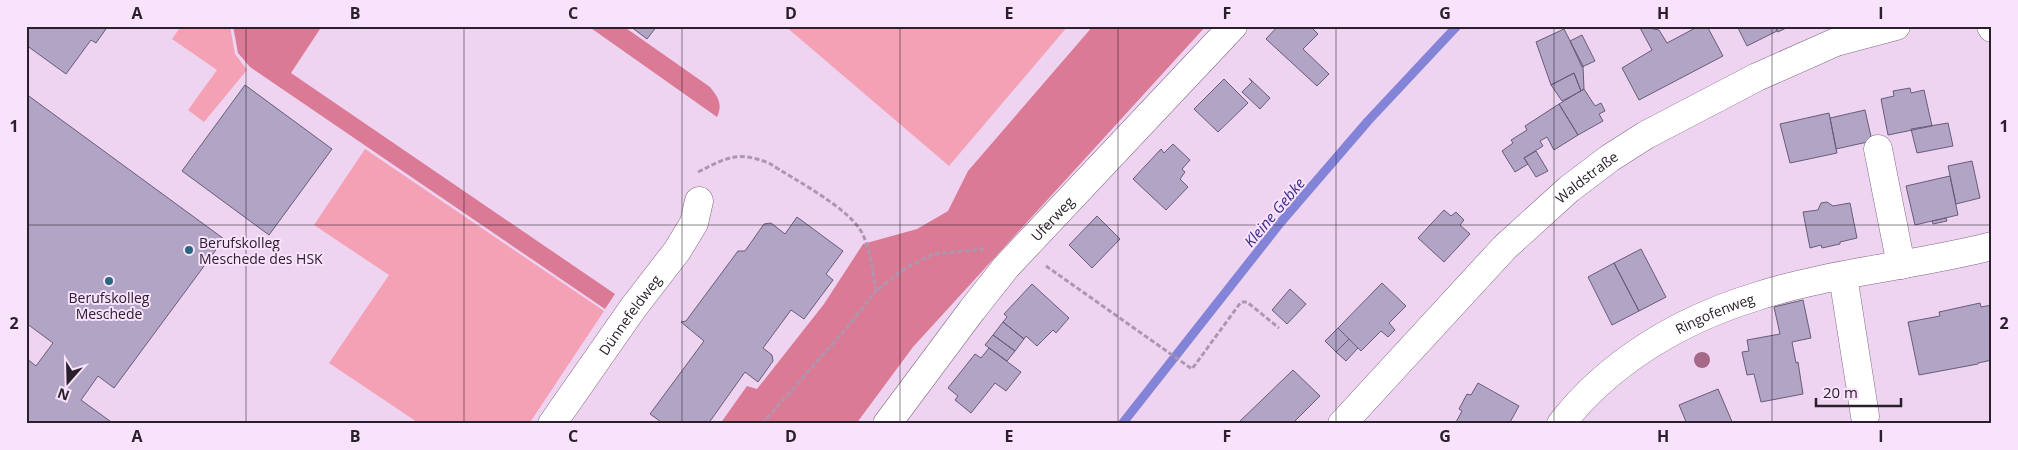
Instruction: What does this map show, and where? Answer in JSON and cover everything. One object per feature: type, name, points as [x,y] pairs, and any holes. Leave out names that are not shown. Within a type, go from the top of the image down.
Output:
[{"type":"street","name":"Uferweg","points":[[887,424],[1006,267],[1232,26]]},
{"type":"street","name":"Waldstraße","points":[[1342,424],[1505,247],[1568,188],[1646,135],[1773,70],[1836,42],[1896,26]]},
{"type":"street","points":[[1878,149],[1901,264]]},
{"type":"street","name":"Dünnefeldweg","points":[[552,424],[633,308],[677,251],[694,223],[699,201]]},
{"type":"street","name":"Ringofenweg","points":[[1561,424],[1609,374],[1637,353],[1668,334],[1729,306],[1756,296],[1843,276],[1960,254],[1992,246]]},
{"type":"street","points":[[1843,276],[1865,416]]},
{"type":"path","points":[[698,172],[724,159],[741,155],[756,158],[769,163],[844,212],[862,233],[870,257],[876,291]]},
{"type":"path","points":[[762,424],[850,324],[876,291],[904,269],[933,254],[988,249],[1023,250],[1192,369],[1241,302],[1247,302],[1279,328]]},
{"type":"shaded area","points":[[181,26],[230,26],[235,54],[247,70],[204,122],[188,110],[217,70],[172,39]]},
{"type":"shaded area","points":[[233,26],[322,26],[291,73],[615,294],[605,309],[250,67],[238,53]]},
{"type":"shaded area","points":[[588,26],[623,26],[710,87],[720,104],[717,117]]},
{"type":"shaded area","points":[[785,26],[1068,26],[949,166]]},
{"type":"shaded area","points":[[1093,26],[1206,26],[913,347],[856,424],[720,424],[747,386],[757,389],[824,304],[863,244],[917,229],[948,211],[968,171]]},
{"type":"shaded area","points":[[365,149],[604,311],[529,424],[420,424],[329,363],[389,275],[314,225]]},
{"type":"building","points":[[26,26],[108,26],[96,43],[91,40],[66,74],[26,45]]},
{"type":"building","points":[[630,26],[657,26],[647,39]]},
{"type":"building","points":[[1278,26],[1310,26],[1318,34],[1303,49],[1329,74],[1317,86],[1266,39]]},
{"type":"building","points":[[1639,26],[1659,30],[1667,43],[1699,26],[1707,26],[1723,56],[1639,100],[1622,68],[1652,50]]},
{"type":"building","points":[[1737,26],[1775,26],[1777,31],[1747,46]]},
{"type":"building","points":[[1775,26],[1790,26],[1778,32]]},
{"type":"building","points":[[1564,29],[1583,66],[1584,89],[1581,91],[1574,73],[1551,85],[1536,42]]},
{"type":"building","points":[[1582,35],[1595,61],[1582,67],[1570,41]]},
{"type":"building","points":[[1574,73],[1581,91],[1562,101],[1551,85]]},
{"type":"building","points":[[1249,78],[1270,98],[1260,109],[1242,92],[1252,82]]},
{"type":"building","points":[[1224,79],[1248,103],[1218,132],[1194,109]]},
{"type":"building","points":[[245,85],[332,149],[269,235],[182,171]]},
{"type":"building","points":[[1910,88],[1911,93],[1924,90],[1932,126],[1888,135],[1881,99],[1894,96],[1893,91]]},
{"type":"building","points":[[1584,89],[1595,106],[1601,103],[1605,111],[1599,114],[1603,121],[1578,135],[1559,104]]},
{"type":"building","name":"Berufskolleg Meschede","points":[[26,94],[224,239],[114,388],[98,376],[81,400],[114,424],[26,424],[26,358],[36,366],[53,343],[26,323]]},
{"type":"building","points":[[1559,104],[1578,135],[1554,150],[1547,137],[1540,141],[1543,146],[1524,158],[1528,164],[1515,172],[1502,151],[1513,143],[1511,140],[1527,130],[1525,126]]},
{"type":"building","points":[[1865,110],[1872,141],[1836,149],[1830,118]]},
{"type":"building","points":[[1829,113],[1837,153],[1790,163],[1780,124]]},
{"type":"building","points":[[1948,123],[1953,146],[1917,153],[1911,129]]},
{"type":"building","points":[[1173,144],[1190,160],[1182,169],[1185,172],[1180,179],[1188,187],[1166,210],[1133,179],[1161,149],[1164,153]]},
{"type":"building","points":[[1536,151],[1548,171],[1536,177],[1524,158]]},
{"type":"building","points":[[1972,161],[1980,198],[1956,204],[1948,166]]},
{"type":"building","points":[[1950,176],[1958,215],[1915,225],[1906,186]]},
{"type":"building","points":[[1827,202],[1833,206],[1850,203],[1857,238],[1822,248],[1821,245],[1810,248],[1803,212],[1818,210],[1821,203]]},
{"type":"building","points":[[1444,210],[1451,216],[1456,212],[1464,220],[1460,225],[1470,234],[1444,262],[1418,238]]},
{"type":"building","points":[[1097,216],[1120,239],[1092,268],[1069,245]]},
{"type":"building","points":[[797,217],[843,251],[826,274],[833,280],[804,319],[791,310],[763,348],[772,355],[773,361],[758,382],[745,372],[708,424],[664,424],[650,414],[704,341],[681,322],[686,321],[738,251],[745,251],[764,224],[771,223],[785,234]]},
{"type":"building","points":[[1946,218],[1947,221],[1933,224],[1932,221]]},
{"type":"building","points":[[1641,249],[1666,297],[1639,311],[1614,263]]},
{"type":"building","points":[[1614,263],[1639,311],[1612,325],[1588,277]]},
{"type":"building","points":[[1382,283],[1406,306],[1389,323],[1395,330],[1388,337],[1381,331],[1361,351],[1338,328]]},
{"type":"building","points":[[1032,284],[1069,318],[1056,333],[1053,330],[1037,346],[1026,336],[1024,339],[1003,322],[1007,317],[1004,314]]},
{"type":"building","points":[[1290,289],[1306,304],[1287,324],[1272,310]]},
{"type":"building","points":[[1803,300],[1811,338],[1792,342],[1796,363],[1798,362],[1803,394],[1761,402],[1754,374],[1747,375],[1742,352],[1749,351],[1747,340],[1780,334],[1774,307]]},
{"type":"building","points":[[1980,303],[1981,307],[1992,305],[1992,360],[1919,375],[1908,322],[1940,316],[1939,312]]},
{"type":"building","points":[[1003,322],[1024,339],[1015,351],[993,335]]},
{"type":"building","points":[[1338,328],[1349,339],[1336,352],[1325,341]]},
{"type":"building","points":[[993,335],[1015,351],[1007,361],[985,345]]},
{"type":"building","points":[[1349,339],[1358,348],[1346,361],[1336,352]]},
{"type":"building","points":[[989,348],[1021,372],[1006,391],[995,383],[971,413],[955,400],[958,396],[948,388],[975,354],[981,358]]},
{"type":"building","points":[[1293,370],[1320,396],[1292,424],[1237,424]]},
{"type":"building","points":[[1478,383],[1519,406],[1509,424],[1455,424],[1462,411],[1459,409],[1467,394],[1471,395]]},
{"type":"building","points":[[1718,389],[1733,424],[1687,424],[1679,405]]},
{"type":"waterway","name":"Kleine Gebke","points":[[1122,424],[1281,222],[1368,121],[1457,26]]},
{"type":"place","name":"Berufskolleg Meschede des HSK","points":[[189,250]]},
{"type":"place","name":"Berufskolleg Meschede","points":[[109,281]]}]
